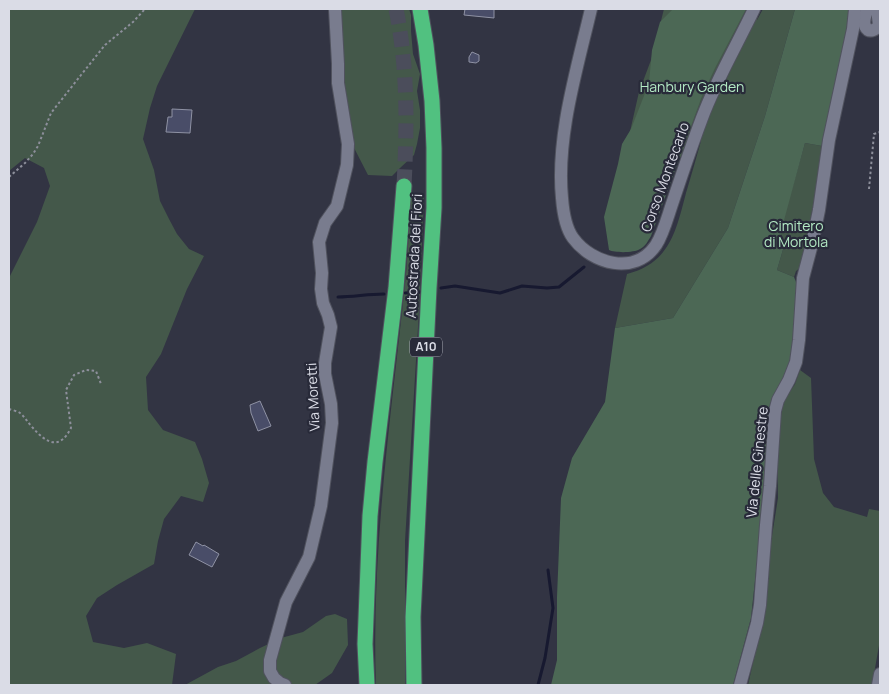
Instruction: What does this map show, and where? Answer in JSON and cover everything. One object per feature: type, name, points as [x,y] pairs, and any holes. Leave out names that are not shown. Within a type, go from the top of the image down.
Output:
[{"type":"highway","name":"Autostrada dei Fiori","points":[[414,685],[413,617],[434,208],[432,101],[420,9]]},
{"type":"highway","name":"Autostrada dei Fiori","points":[[367,685],[365,644],[370,516],[396,288],[404,186]]},
{"type":"street","name":"Via Moretti","points":[[285,685],[274,678],[270,671],[270,660],[286,602],[310,557],[321,506],[332,423],[331,404],[325,374],[331,327],[321,289],[322,273],[319,242],[325,223],[337,206],[347,165],[348,144],[338,84],[335,9]]},
{"type":"street","name":"Corso Montecarlo","points":[[591,9],[565,123],[562,143],[561,197],[564,215],[573,238],[587,252],[602,260],[625,264],[642,258],[656,245],[711,96],[754,9]]},
{"type":"street","name":"Via delle Ginestre","points":[[740,685],[760,605],[775,411],[778,400],[796,362],[803,278],[819,210],[829,140],[853,30],[855,9]]},
{"type":"street","points":[[867,9],[865,24],[868,29],[873,30],[879,25],[878,9]]},
{"type":"street","points":[[878,685],[880,674]]},
{"type":"path","points":[[9,177],[25,164],[33,154],[51,113],[105,45],[133,22],[145,9]]},
{"type":"path","points":[[869,189],[874,134],[880,132]]},
{"type":"path","points":[[9,409],[19,412],[32,428],[50,443],[58,443],[64,439],[71,428],[66,390],[74,375],[86,370],[96,371],[101,384]]},
{"type":"green space","points":[[9,9],[195,9],[157,86],[143,139],[154,170],[160,201],[169,219],[177,234],[189,249],[204,256],[187,289],[161,354],[146,377],[148,410],[163,430],[195,442],[209,483],[203,502],[181,496],[164,519],[154,564],[97,598],[86,616],[93,642],[124,648],[147,643],[176,654],[172,685],[9,685],[9,278],[37,222],[50,186],[44,168],[25,158],[9,171]]},
{"type":"green space","points":[[341,9],[409,9],[411,15],[413,54],[420,74],[417,91],[420,128],[414,155],[392,176],[368,175],[351,142],[340,49]]},
{"type":"green space","points":[[664,9],[759,9],[757,20],[763,9],[795,9],[765,116],[728,228],[673,318],[615,328],[627,274],[653,262],[669,244],[679,220],[701,141],[668,167],[629,136],[639,92],[651,60]]},
{"type":"green space","name":"Hanbury Garden","points":[[673,9],[746,9],[702,96],[651,236],[642,248],[637,250],[612,251],[609,250],[604,217],[622,144],[631,129],[649,83],[652,50],[660,22]]},
{"type":"green space","points":[[795,9],[850,9],[850,18],[822,146],[805,143],[780,239],[782,240],[780,245],[784,246],[777,270],[794,277],[798,287],[796,334],[765,487],[751,618],[733,685],[551,685],[557,660],[557,597],[561,498],[572,458],[605,402],[615,328],[673,318],[728,228],[765,116]]},
{"type":"green space","name":"Cimitero di Mortola","points":[[805,143],[822,146],[817,187],[809,226],[813,227],[800,268],[796,271],[794,277],[777,270],[784,246],[780,245],[784,225],[782,224]]},
{"type":"green space","points":[[424,196],[405,541],[405,685],[376,685],[376,585],[379,535],[406,273],[411,197]]},
{"type":"green space","points":[[800,370],[811,378],[814,459],[823,493],[834,507],[867,517],[869,509],[880,511],[880,640],[872,685],[748,685],[761,627],[778,498],[777,440],[783,402],[795,384]]},
{"type":"green space","points":[[335,614],[347,619],[348,645],[332,673],[315,685],[185,685],[218,667],[236,661],[281,638],[303,632],[326,616]]},
{"type":"building","points":[[465,9],[494,9],[494,18],[464,15]]},
{"type":"building","points":[[472,52],[479,55],[479,61],[476,63],[469,62]]},
{"type":"building","points":[[172,109],[192,110],[190,133],[166,132],[168,117],[172,117]]},
{"type":"building","points":[[260,401],[271,426],[258,431],[250,405]]},
{"type":"building","points":[[196,542],[219,554],[212,567],[189,555]]},
{"type":"waterway","points":[[441,288],[455,286],[500,293],[522,286],[559,287],[584,267]]},
{"type":"waterway","points":[[405,293],[421,292]]},
{"type":"waterway","points":[[338,297],[384,294]]},
{"type":"waterway","points":[[538,685],[545,658],[553,608],[548,570]]},
{"type":"tunnel","points":[[396,9],[403,53],[406,97],[404,186]]}]
